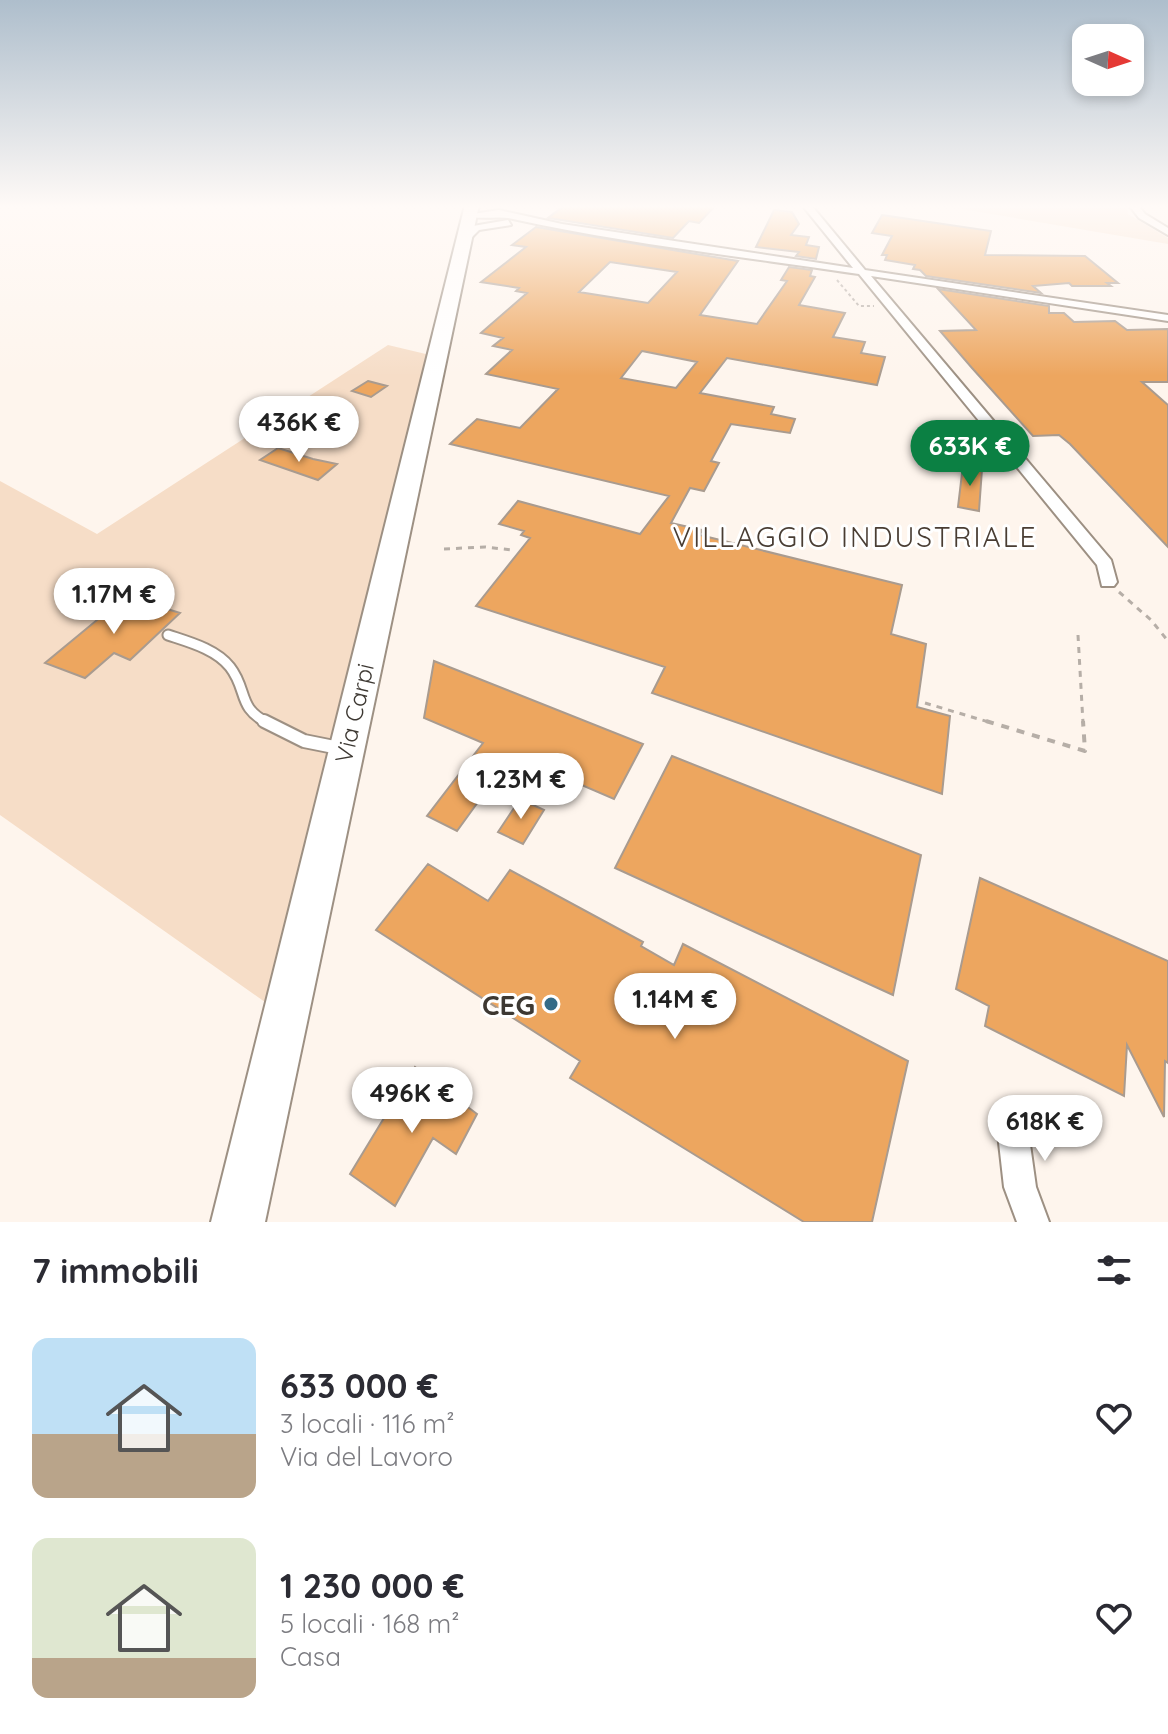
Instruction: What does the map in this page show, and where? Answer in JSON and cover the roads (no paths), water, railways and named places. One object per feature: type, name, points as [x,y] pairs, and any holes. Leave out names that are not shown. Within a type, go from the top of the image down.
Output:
[{"type":"main road","name":"Via Carpi","points":[[238,1222],[458,262]]},
{"type":"street","points":[[796,262],[1168,318]]},
{"type":"street","points":[[854,262],[1105,564],[1108,582]]},
{"type":"street","points":[[1011,1116],[1020,1187],[1033,1222]]},
{"type":"lane","points":[[168,635],[204,648],[230,667],[252,715],[304,741],[346,749]]},
{"type":"place","name":"CEG","points":[[551,1004]]},
{"type":"district","name":"VILLAGGIO INDUSTRIALE","points":[[855,536]]}]
